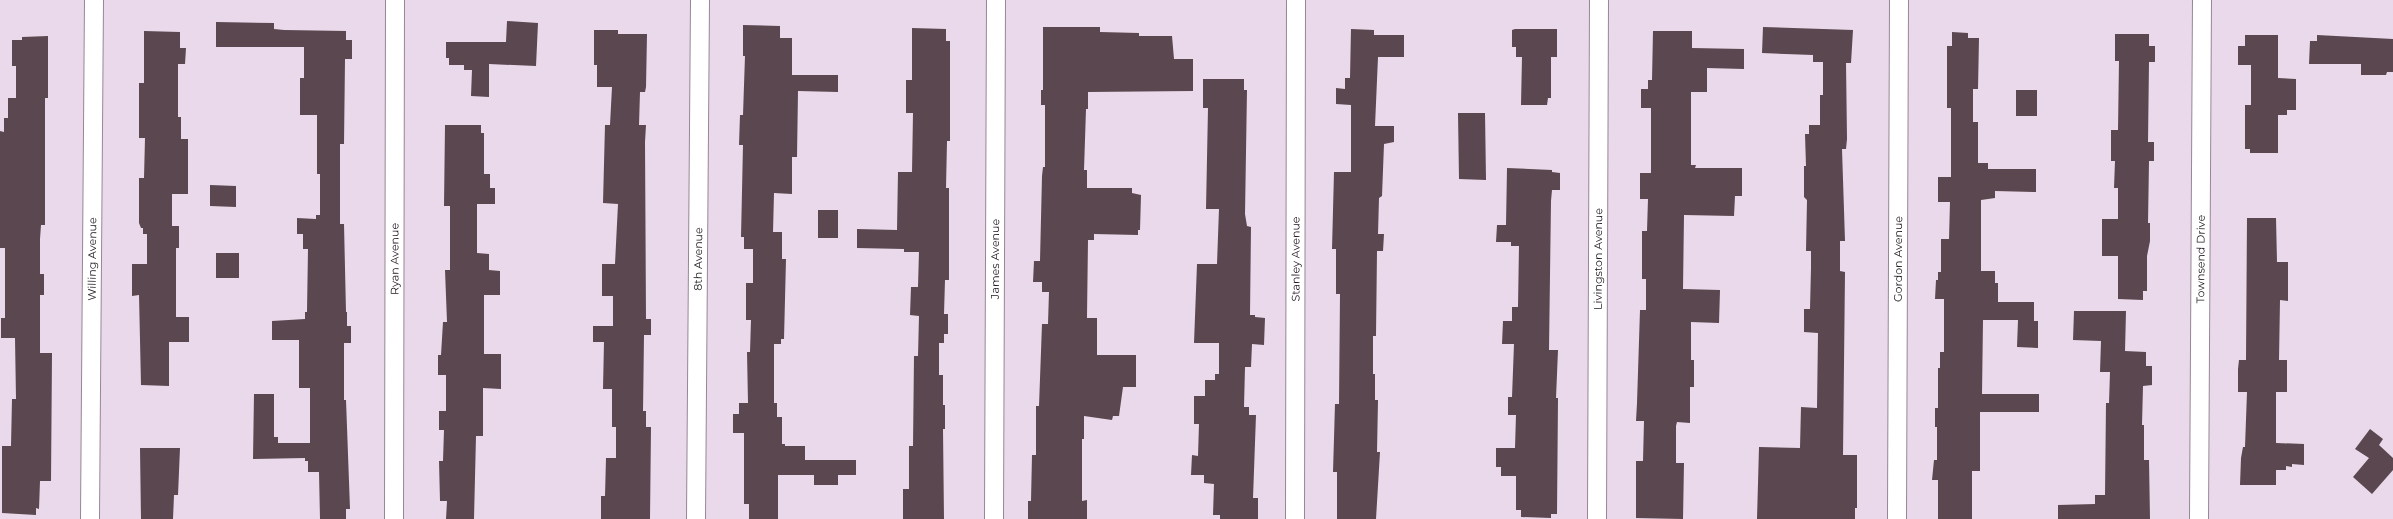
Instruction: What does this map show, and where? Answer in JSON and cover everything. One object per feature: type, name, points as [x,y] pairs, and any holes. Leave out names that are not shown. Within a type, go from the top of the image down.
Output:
[{"type":"street","name":"Willing Avenue","points":[[90,519],[94,0]]},
{"type":"street","name":"Ryan Avenue","points":[[394,519],[395,0]]},
{"type":"street","name":"8th Avenue","points":[[696,519],[700,0]]},
{"type":"street","name":"James Avenue","points":[[994,519],[996,0]]},
{"type":"street","name":"Stanley Avenue","points":[[1295,519],[1296,0]]},
{"type":"street","name":"Livingston Avenue","points":[[1597,519],[1599,0]]},
{"type":"street","name":"Gordon Avenue","points":[[1897,519],[1899,0]]},
{"type":"street","name":"Townsend Drive","points":[[2199,519],[2202,0]]},
{"type":"building","points":[[507,21],[538,23],[536,66],[489,64],[489,97],[471,96],[472,70],[464,70],[464,65],[449,65],[449,58],[446,58],[446,42],[506,42]]},
{"type":"building","points":[[216,22],[274,23],[274,29],[284,30],[346,31],[346,40],[352,40],[352,59],[345,59],[344,144],[340,144],[340,224],[344,224],[347,326],[351,326],[351,343],[344,343],[344,400],[346,400],[350,509],[346,509],[346,519],[320,519],[319,472],[308,472],[308,461],[305,461],[305,458],[253,459],[254,394],[274,394],[274,437],[278,437],[278,443],[310,443],[310,388],[299,388],[299,340],[272,340],[272,321],[305,319],[305,312],[307,312],[308,249],[303,249],[303,234],[297,234],[297,218],[316,219],[316,215],[320,215],[320,174],[317,174],[317,115],[300,115],[300,78],[304,78],[304,47],[216,47]]},
{"type":"building","points":[[743,25],[780,26],[780,38],[792,38],[792,75],[838,75],[838,92],[798,91],[797,157],[792,157],[792,194],[774,193],[773,232],[782,232],[782,259],[786,259],[784,339],[781,339],[781,344],[774,344],[774,403],[777,403],[777,417],[782,417],[782,444],[785,444],[785,446],[805,446],[805,460],[856,460],[856,475],[838,475],[838,485],[814,485],[814,475],[778,475],[778,519],[749,519],[749,504],[744,504],[744,433],[733,433],[733,414],[739,414],[739,403],[748,403],[747,352],[750,352],[751,320],[746,320],[746,283],[753,283],[753,249],[744,249],[744,237],[741,237],[743,145],[739,145],[740,115],[743,115],[745,56],[743,56]]},
{"type":"building","points":[[1043,27],[1100,27],[1100,32],[1139,33],[1139,36],[1172,36],[1174,59],[1193,59],[1193,91],[1088,92],[1084,170],[1087,170],[1087,188],[1132,188],[1132,193],[1141,195],[1140,230],[1138,230],[1138,235],[1094,234],[1094,240],[1088,240],[1087,318],[1097,318],[1097,355],[1136,355],[1136,387],[1123,387],[1119,416],[1113,416],[1112,420],[1084,416],[1084,439],[1082,439],[1082,501],[1087,500],[1087,519],[1028,519],[1028,501],[1031,501],[1032,455],[1036,455],[1036,406],[1039,406],[1042,324],[1048,324],[1049,292],[1042,292],[1042,282],[1033,282],[1034,261],[1040,261],[1042,176],[1043,167],[1045,167],[1045,105],[1041,105],[1041,90],[1043,90]]},
{"type":"building","points":[[1763,27],[1853,30],[1851,63],[1846,63],[1847,139],[1846,149],[1842,149],[1845,241],[1840,241],[1840,271],[1845,272],[1843,455],[1857,455],[1857,508],[1855,508],[1855,519],[1757,519],[1759,447],[1800,448],[1801,407],[1817,408],[1818,333],[1804,332],[1804,309],[1810,309],[1811,251],[1806,251],[1807,200],[1804,197],[1804,166],[1806,166],[1805,134],[1809,134],[1809,125],[1820,125],[1820,95],[1823,95],[1823,62],[1813,62],[1813,55],[1762,53]]},
{"type":"building","points":[[912,28],[946,29],[946,41],[950,41],[950,141],[947,141],[946,188],[949,188],[949,280],[945,280],[944,314],[948,314],[948,334],[944,334],[944,343],[939,343],[939,375],[943,375],[943,405],[945,405],[945,429],[943,429],[944,519],[903,519],[903,489],[909,489],[909,446],[913,446],[914,356],[918,356],[919,316],[910,315],[911,287],[918,287],[919,252],[904,252],[904,249],[857,248],[857,229],[897,230],[898,172],[912,172],[913,113],[906,113],[906,80],[912,80]]},
{"type":"building","points":[[1351,29],[1374,30],[1374,35],[1404,35],[1404,57],[1378,57],[1375,126],[1394,126],[1394,142],[1384,144],[1382,196],[1379,198],[1378,234],[1384,234],[1383,251],[1377,251],[1376,336],[1373,336],[1375,400],[1378,400],[1377,452],[1380,452],[1376,519],[1337,519],[1337,472],[1333,472],[1335,404],[1339,404],[1340,294],[1336,294],[1336,249],[1332,249],[1334,172],[1351,172],[1351,105],[1336,104],[1336,88],[1345,89],[1345,78],[1350,78]]},
{"type":"building","points":[[1557,29],[1557,57],[1551,57],[1551,98],[1548,98],[1547,105],[1521,105],[1522,57],[1516,57],[1516,47],[1512,47],[1512,30]]},
{"type":"building","points":[[594,30],[618,30],[618,34],[647,34],[646,87],[645,92],[640,92],[639,125],[646,125],[646,319],[651,319],[651,335],[644,335],[643,411],[646,411],[646,427],[651,427],[650,519],[601,519],[601,496],[605,496],[606,458],[616,458],[616,427],[612,427],[612,389],[603,389],[604,342],[593,342],[593,326],[613,326],[613,296],[602,296],[602,264],[615,264],[618,204],[603,203],[605,125],[610,125],[612,87],[597,87],[597,65],[594,65]]},
{"type":"building","points":[[144,31],[180,32],[180,48],[186,48],[185,64],[178,64],[178,117],[181,117],[181,139],[188,139],[188,194],[172,194],[172,226],[179,226],[179,248],[176,248],[176,317],[189,317],[189,342],[169,342],[169,386],[141,385],[139,295],[132,296],[132,264],[147,264],[147,234],[143,234],[143,228],[141,228],[139,223],[139,178],[144,178],[145,138],[139,138],[139,83],[144,83]]},
{"type":"building","points":[[1653,31],[1692,31],[1692,48],[1744,49],[1744,69],[1707,68],[1707,92],[1691,92],[1691,165],[1696,165],[1695,168],[1742,168],[1742,196],[1735,196],[1734,216],[1684,215],[1683,289],[1720,290],[1719,323],[1691,322],[1691,360],[1694,360],[1694,387],[1690,387],[1690,423],[1677,422],[1676,426],[1676,463],[1684,463],[1683,519],[1636,518],[1636,461],[1643,461],[1644,421],[1636,421],[1640,310],[1646,310],[1646,279],[1642,279],[1642,231],[1647,231],[1648,199],[1640,199],[1640,173],[1651,173],[1651,108],[1641,108],[1641,89],[1648,89],[1648,80],[1652,80]]},
{"type":"building","points":[[1952,32],[1968,33],[1968,38],[1979,38],[1978,89],[1973,89],[1973,122],[1978,122],[1978,163],[1988,163],[1988,169],[2036,169],[2036,192],[1995,191],[1995,198],[1981,200],[1981,271],[1995,271],[1995,283],[1998,283],[1998,302],[2034,302],[2034,321],[2038,321],[2038,348],[2017,347],[2018,320],[1983,320],[1982,394],[2039,394],[2039,412],[1980,412],[1980,471],[1972,471],[1972,519],[1938,519],[1938,480],[1932,480],[1934,460],[1937,460],[1937,427],[1935,427],[1935,408],[1938,408],[1938,368],[1940,368],[1940,352],[1944,352],[1944,299],[1935,299],[1936,280],[1938,280],[1938,272],[1941,272],[1941,239],[1949,239],[1950,202],[1938,202],[1938,177],[1951,177],[1951,108],[1947,108],[1947,46],[1952,46]]},
{"type":"building","points":[[2115,34],[2149,34],[2149,46],[2155,46],[2155,62],[2149,62],[2148,142],[2154,142],[2154,161],[2149,161],[2148,223],[2150,223],[2150,241],[2147,256],[2147,291],[2143,291],[2143,300],[2118,299],[2118,256],[2102,256],[2102,219],[2118,219],[2118,188],[2114,188],[2115,161],[2111,161],[2111,130],[2118,130],[2119,61],[2115,61]]},
{"type":"building","points":[[2245,35],[2278,35],[2278,78],[2296,79],[2296,110],[2287,110],[2287,115],[2278,115],[2278,153],[2250,153],[2250,149],[2245,149],[2245,105],[2251,105],[2251,65],[2238,65],[2238,46],[2245,46]]},
{"type":"building","points":[[2317,35],[2393,39],[2393,72],[2387,72],[2386,75],[2361,75],[2361,64],[2309,64],[2310,41],[2317,41]]},
{"type":"building","points":[[48,36],[48,98],[45,98],[45,225],[41,225],[40,239],[40,274],[44,274],[44,295],[40,295],[40,353],[52,353],[51,481],[40,481],[39,509],[36,508],[36,515],[2,513],[2,446],[11,446],[12,399],[16,399],[15,338],[1,338],[1,318],[5,318],[5,248],[0,248],[0,131],[4,132],[4,118],[8,118],[8,98],[16,98],[16,66],[12,66],[12,40],[22,40],[22,37]]},
{"type":"building","points":[[1203,79],[1244,79],[1244,90],[1247,90],[1245,214],[1247,226],[1251,227],[1250,315],[1265,318],[1264,345],[1252,344],[1251,367],[1245,367],[1244,407],[1249,407],[1249,415],[1256,415],[1253,498],[1258,498],[1258,519],[1220,519],[1220,515],[1213,515],[1214,484],[1204,483],[1204,475],[1191,475],[1192,455],[1198,456],[1199,424],[1194,424],[1194,396],[1205,396],[1205,380],[1215,380],[1215,374],[1219,374],[1219,343],[1194,343],[1197,264],[1217,264],[1219,209],[1206,209],[1208,108],[1203,108]]},
{"type":"building","points":[[2016,90],[2037,90],[2037,116],[2016,116]]},
{"type":"building","points":[[1458,113],[1485,113],[1486,180],[1459,179]]},
{"type":"building","points":[[445,125],[481,125],[481,133],[484,133],[484,174],[490,174],[490,188],[495,188],[495,204],[477,204],[477,253],[489,254],[489,270],[500,271],[500,295],[484,295],[484,354],[501,354],[501,389],[483,388],[483,436],[476,436],[474,519],[446,519],[447,501],[440,501],[439,461],[443,461],[444,430],[439,430],[439,411],[446,411],[446,375],[438,375],[438,355],[441,355],[443,322],[447,322],[445,270],[450,270],[450,206],[444,206]]},
{"type":"building","points":[[1507,168],[1552,170],[1552,172],[1560,173],[1560,190],[1552,190],[1551,201],[1549,350],[1558,350],[1556,398],[1558,398],[1557,514],[1551,514],[1551,518],[1521,517],[1521,510],[1516,510],[1516,476],[1501,476],[1501,467],[1496,467],[1496,448],[1515,448],[1516,415],[1508,415],[1508,397],[1512,397],[1514,344],[1502,344],[1503,321],[1512,321],[1512,307],[1518,307],[1519,246],[1511,246],[1511,242],[1496,242],[1497,225],[1506,225]]},
{"type":"building","points":[[210,185],[236,186],[236,207],[210,206]]},
{"type":"building","points":[[818,210],[838,210],[838,238],[818,238]]},
{"type":"building","points":[[2247,218],[2276,218],[2277,262],[2288,262],[2288,301],[2280,300],[2279,360],[2287,360],[2287,392],[2276,392],[2276,443],[2304,444],[2304,465],[2292,464],[2292,467],[2286,466],[2286,470],[2276,470],[2276,485],[2240,485],[2241,458],[2243,447],[2245,447],[2247,392],[2238,392],[2238,369],[2239,360],[2246,360]]},
{"type":"building","points":[[216,253],[239,253],[239,278],[216,278]]},
{"type":"building","points":[[2074,311],[2126,311],[2125,351],[2146,352],[2146,366],[2152,366],[2152,385],[2143,386],[2142,425],[2144,425],[2144,460],[2149,460],[2150,519],[2058,519],[2058,505],[2095,504],[2095,495],[2105,495],[2106,403],[2109,403],[2110,372],[2100,372],[2101,341],[2073,340]]},
{"type":"building","points":[[2370,429],[2383,439],[2379,445],[2393,458],[2393,470],[2372,494],[2353,477],[2369,458],[2355,449]]},
{"type":"building","points":[[140,448],[180,448],[178,495],[174,495],[173,519],[141,519]]}]
